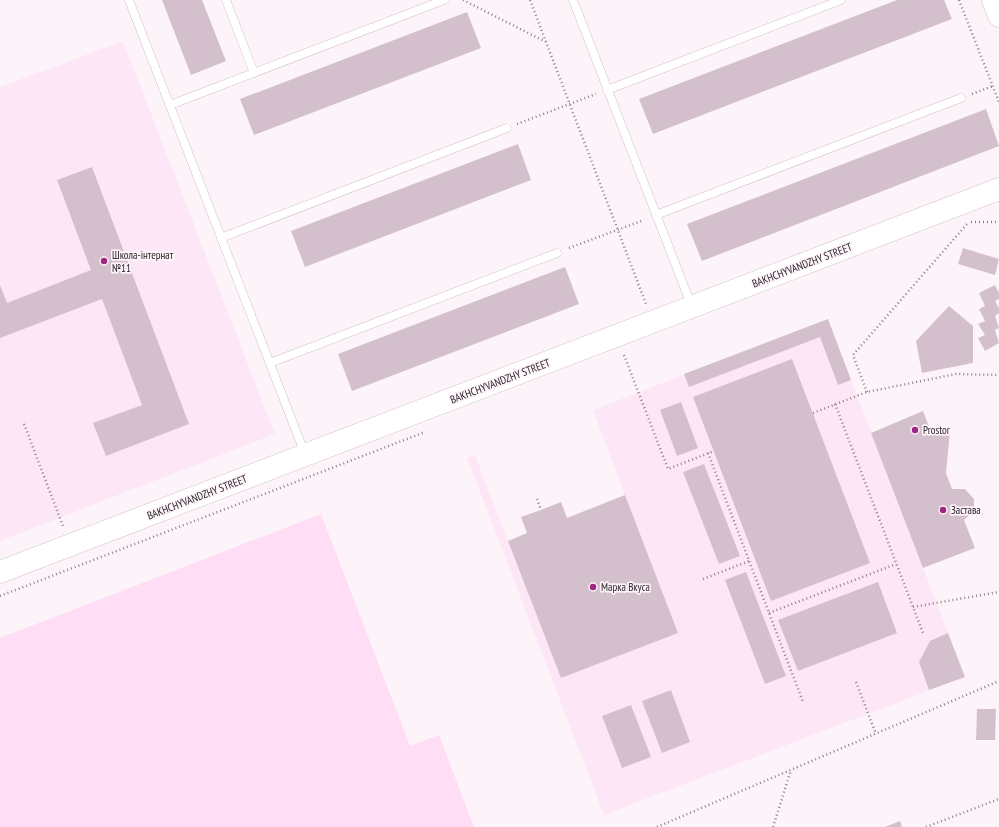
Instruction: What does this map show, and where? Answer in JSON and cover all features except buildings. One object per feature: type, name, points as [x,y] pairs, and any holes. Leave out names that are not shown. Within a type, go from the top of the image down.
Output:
[{"type":"street","points":[[993,0],[999,16]]},
{"type":"street","name":"BAKHCHYVANDZHY STREET","points":[[0,572],[999,190]]},
{"type":"lane","points":[[129,0],[305,456]]},
{"type":"lane","points":[[226,0],[254,73]]},
{"type":"lane","points":[[170,105],[444,0]]},
{"type":"lane","points":[[573,0],[692,307]]},
{"type":"lane","points":[[607,90],[841,0]]},
{"type":"lane","points":[[656,215],[961,98]]},
{"type":"lane","points":[[221,238],[507,128]]},
{"type":"lane","points":[[270,363],[557,253]]},
{"type":"path","points":[[463,0],[546,42]]},
{"type":"path","points":[[530,0],[646,304]]},
{"type":"path","points":[[959,0],[999,102]]},
{"type":"path","points":[[961,98],[992,86]]},
{"type":"path","points":[[507,128],[607,90]]},
{"type":"path","points":[[557,253],[656,215]]},
{"type":"path","points":[[867,392],[853,355],[968,223],[978,221],[999,222]]},
{"type":"path","points":[[624,355],[668,469],[714,451]]},
{"type":"path","points":[[813,413],[867,392],[956,374],[999,375]]},
{"type":"path","points":[[835,404],[923,633]]},
{"type":"path","points":[[24,424],[63,527]]},
{"type":"path","points":[[708,453],[803,702]]},
{"type":"path","points":[[0,596],[313,476]]},
{"type":"path","points":[[537,499],[541,510]]},
{"type":"path","points":[[703,579],[749,562]]},
{"type":"path","points":[[769,613],[896,564]]},
{"type":"path","points":[[913,607],[999,592]]},
{"type":"path","points":[[657,827],[999,681]]},
{"type":"path","points":[[856,682],[876,734]]},
{"type":"path","points":[[773,827],[791,770]]},
{"type":"path","points":[[926,827],[999,799]]},
{"type":"shaded area","name":"Школа-інтернат №11","points":[[123,41],[275,434],[0,541],[0,87]]},
{"type":"shaded area","points":[[828,319],[965,677],[604,815],[467,458],[475,455],[508,541],[527,533],[521,517],[561,502],[567,518],[625,496],[593,410]]},
{"type":"shaded area","points":[[321,514],[410,746],[439,735],[474,827],[0,827],[0,638]]},
{"type":"place","name":"Школа-інтернат №11","points":[[104,261]]},
{"type":"place","name":"Prostor","points":[[915,430]]},
{"type":"place","name":"Застава","points":[[943,510]]},
{"type":"place","name":"Марка Вкуса","points":[[593,587]]}]
